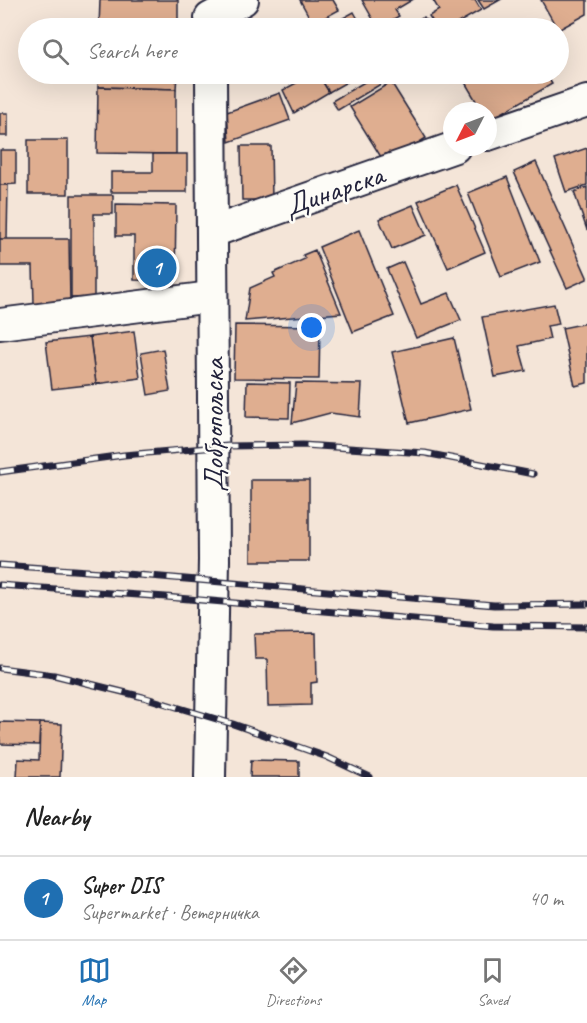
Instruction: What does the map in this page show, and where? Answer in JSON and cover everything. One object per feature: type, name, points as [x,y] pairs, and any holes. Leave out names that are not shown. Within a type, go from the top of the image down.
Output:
[{"type":"street","points":[[210,16],[243,0]]},
{"type":"street","name":"Добропољска","points":[[210,777],[214,560],[211,84]]},
{"type":"street","points":[[497,132],[587,101]]},
{"type":"street","name":"Динарска","points":[[212,232],[443,151]]},
{"type":"street","points":[[0,324],[211,297]]},
{"type":"building","points":[[100,0],[178,0],[178,18],[99,18]]},
{"type":"building","points":[[300,0],[333,0],[339,10],[324,18],[310,18]]},
{"type":"building","points":[[362,0],[412,0],[395,10],[399,16],[396,18],[372,18]]},
{"type":"building","points":[[433,0],[475,0],[481,10],[467,18],[430,18],[429,16],[439,10]]},
{"type":"building","points":[[478,0],[500,0],[484,9]]},
{"type":"building","points":[[541,0],[587,0],[587,14],[569,24],[569,18],[551,18]]},
{"type":"building","points":[[354,12],[357,18],[343,18]]},
{"type":"building","points":[[98,84],[176,84],[176,89],[98,87]]},
{"type":"building","points":[[294,84],[324,84],[329,92],[294,113],[283,90]]},
{"type":"building","points":[[324,84],[343,84],[329,92]]},
{"type":"building","points":[[361,84],[381,84],[338,110],[332,101]]},
{"type":"building","points":[[388,84],[392,84],[426,138],[393,159],[389,152],[381,157],[350,107]]},
{"type":"building","points":[[466,84],[552,84],[497,116],[497,102],[477,102]]},
{"type":"building","points":[[98,87],[176,89],[176,154],[97,153]]},
{"type":"building","points":[[280,93],[290,120],[229,142],[227,112]]},
{"type":"building","points":[[0,113],[8,113],[8,136],[0,136]]},
{"type":"building","points":[[28,140],[68,140],[68,194],[28,194]]},
{"type":"building","points":[[241,146],[271,146],[272,200],[242,200]]},
{"type":"building","points":[[587,148],[587,185],[566,192],[555,159]]},
{"type":"building","points":[[0,150],[16,150],[16,184],[0,185]]},
{"type":"building","points":[[153,154],[187,154],[187,192],[111,192],[111,172],[153,172]]},
{"type":"building","points":[[536,162],[587,277],[567,288],[514,172]]},
{"type":"building","points":[[507,177],[540,262],[501,277],[468,193]]},
{"type":"building","points":[[0,185],[8,185],[7,240],[0,239]]},
{"type":"building","points":[[456,185],[485,252],[448,268],[418,201]]},
{"type":"building","points":[[587,187],[587,230],[574,192]]},
{"type":"building","points":[[71,195],[113,195],[113,214],[94,214],[94,298],[71,298]]},
{"type":"building","points":[[116,204],[176,205],[175,281],[134,280],[134,236],[116,236]]},
{"type":"building","points":[[413,205],[426,235],[392,249],[379,219]]},
{"type":"building","points":[[359,230],[394,316],[353,332],[319,247]]},
{"type":"building","points":[[0,239],[69,239],[70,304],[34,304],[33,266],[0,266]]},
{"type":"building","points":[[315,250],[341,313],[245,321],[250,288],[275,277],[273,273],[305,259],[303,255]]},
{"type":"building","points":[[403,262],[421,304],[449,293],[461,320],[416,338],[387,269]]},
{"type":"building","points":[[554,304],[559,324],[547,326],[550,339],[519,346],[526,371],[495,377],[482,317]]},
{"type":"building","points":[[587,323],[587,383],[575,386],[562,328]]},
{"type":"building","points":[[235,325],[320,326],[319,379],[234,378]]},
{"type":"building","points":[[134,331],[140,378],[96,384],[90,337]]},
{"type":"building","points":[[90,337],[96,384],[52,389],[46,342]]},
{"type":"building","points":[[454,338],[471,409],[409,423],[392,352]]},
{"type":"building","points":[[163,349],[170,391],[148,395],[141,353]]},
{"type":"building","points":[[247,382],[290,383],[289,418],[246,417]]},
{"type":"building","points":[[296,383],[362,384],[360,417],[330,413],[292,423]]},
{"type":"building","points":[[251,480],[309,480],[309,561],[251,561]]},
{"type":"building","points":[[316,633],[317,682],[311,683],[311,705],[268,706],[267,659],[255,659],[254,634]]},
{"type":"building","points":[[0,722],[40,723],[39,745],[0,744]]},
{"type":"building","points":[[40,723],[62,724],[60,777],[17,777],[18,759],[39,760]]},
{"type":"building","points":[[251,760],[299,761],[299,777],[250,777]]},
{"type":"railway","points":[[0,472],[124,455],[228,446],[303,445],[425,453],[533,474]]},
{"type":"railway","points":[[0,565],[494,605],[587,604]]},
{"type":"railway","points":[[0,585],[493,626],[587,627]]},
{"type":"railway","points":[[0,668],[54,675],[143,697],[233,724],[327,757],[370,777]]},
{"type":"place","name":"Super DIS","points":[[157,268]]}]
